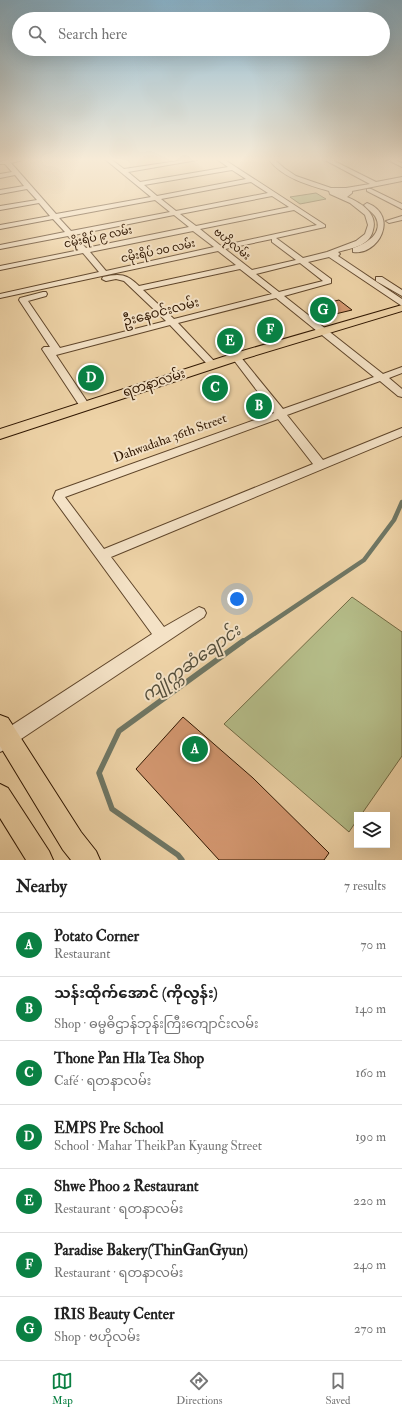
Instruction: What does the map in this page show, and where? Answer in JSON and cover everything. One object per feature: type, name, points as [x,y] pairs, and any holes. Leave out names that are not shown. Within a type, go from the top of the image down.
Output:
[{"type":"main road","name":"ရတနာလမ်း","points":[[0,434],[236,356],[402,308]]},
{"type":"main road","points":[[2,736],[72,841],[87,860]]},
{"type":"main road","points":[[0,796],[40,860]]},
{"type":"street","points":[[0,227],[144,200]]},
{"type":"street","name":"ဗဟိုလမ်း","points":[[159,200],[402,394]]},
{"type":"street","points":[[0,247],[241,200]]},
{"type":"street","points":[[282,200],[294,208]]},
{"type":"street","points":[[250,273],[330,254],[361,242],[369,235],[372,227],[372,220],[354,200]]},
{"type":"street","points":[[330,254],[343,255],[367,247],[375,241],[380,233],[382,224],[378,216],[372,209],[358,200]]},
{"type":"street","points":[[389,200],[402,207]]},
{"type":"street","points":[[0,208],[41,201],[104,273]]},
{"type":"street","name":"ငမိုးရိပ် ၁၀ လမ်း","points":[[5,295],[320,227],[322,225],[294,208]]},
{"type":"street","name":"ငမိုးရိပ် ၉ လမ်း","points":[[0,268],[294,208]]},
{"type":"street","points":[[389,221],[402,218]]},
{"type":"street","points":[[275,240],[303,260]]},
{"type":"street","points":[[330,254],[402,303]]},
{"type":"street","points":[[343,255],[402,294]]},
{"type":"street","name":"ဦးနေဝင်းလမ်း","points":[[54,353],[328,281],[303,260]]},
{"type":"street","points":[[137,289],[242,266]]},
{"type":"street","points":[[85,406],[24,302],[24,299],[116,277],[127,279],[172,322],[212,364]]},
{"type":"street","points":[[5,295],[54,353]]},
{"type":"street","points":[[236,356],[279,414],[321,466]]},
{"type":"street","name":"Dahwadaha 36th Street","points":[[103,555],[59,498],[60,494],[402,370]]},
{"type":"street","points":[[162,636],[103,555],[402,432]]},
{"type":"street","points":[[2,736],[198,613]]},
{"type":"green space","points":[[294,200],[320,200],[300,204]]},
{"type":"green space","points":[[352,597],[402,632],[402,756],[363,812],[354,812],[354,824],[349,832],[224,724]]},
{"type":"building","points":[[339,300],[352,310],[327,316],[314,306]]},
{"type":"building","points":[[183,717],[253,778],[329,853],[324,860],[219,860],[136,769]]},
{"type":"waterway","name":"ကျိုက္ကဆံချောင်း","points":[[242,642],[364,560],[394,520],[402,502]]},
{"type":"waterway","name":"ကျိုက္ကဆံချောင်း","points":[[182,860],[178,855],[112,809],[99,773],[119,731],[243,641]]},
{"type":"place","name":"IRIS Beauty Center","points":[[323,310]]},
{"type":"place","name":"Paradise Bakery(ThinGanGyun)","points":[[270,330]]},
{"type":"place","name":"Shwe Phoo 2 Restaurant","points":[[230,341]]},
{"type":"place","name":"EMPS Pre School","points":[[91,378]]},
{"type":"place","name":"Thone Pan Hla Tea Shop","points":[[215,388]]},
{"type":"place","name":"သန်းထိုက်အောင် (ကိုလွန်း)","points":[[259,406]]},
{"type":"place","name":"Potato Corner","points":[[195,749]]}]
